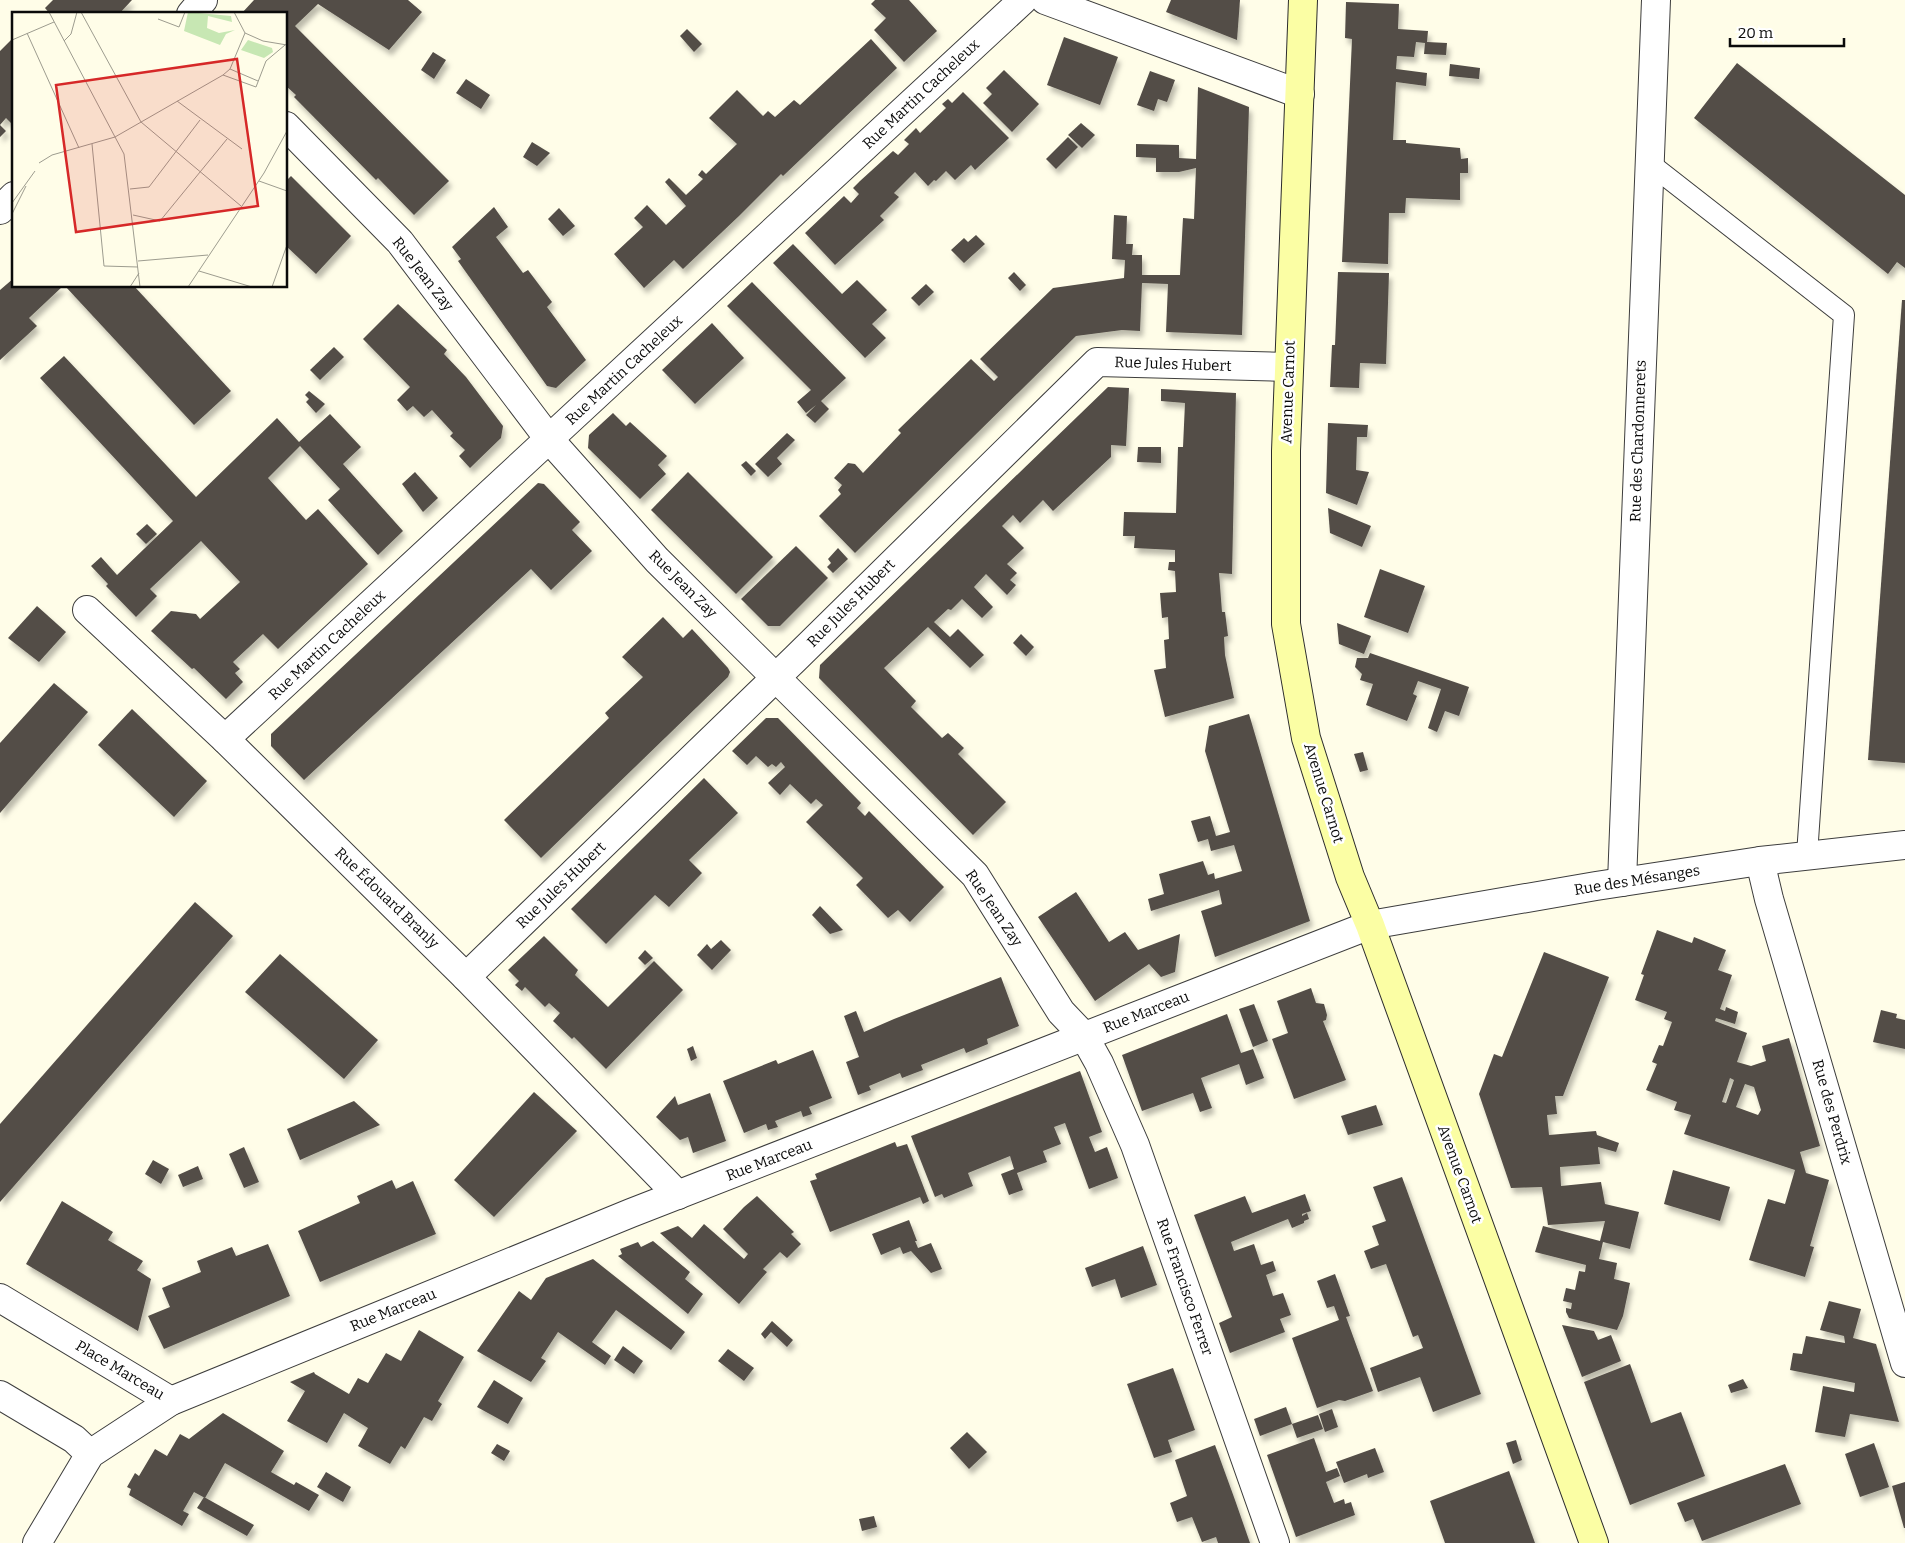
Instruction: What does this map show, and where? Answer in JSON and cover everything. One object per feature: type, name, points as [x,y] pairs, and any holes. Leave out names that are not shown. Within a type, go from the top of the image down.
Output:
[{"type":"main road","name":"Avenue Carnot","points":[[1303,0],[1286,451],[1286,624],[1306,738],[1350,878],[1370,924],[1594,1543]]},
{"type":"street","points":[[193,12],[203,0]]},
{"type":"street","name":"Rue Martin Cacheleux","points":[[224,739],[1023,0]]},
{"type":"street","points":[[1045,0],[1300,94]]},
{"type":"street","name":"Rue des Chardonnerets","points":[[1622,882],[1656,0]]},
{"type":"street","name":"Rue Jean Zay","points":[[288,128],[400,242],[549,438],[657,560],[975,876],[1061,1012],[1084,1036]]},
{"type":"street","points":[[0,210],[12,198]]},
{"type":"street","name":"Rue Jules Hubert","points":[[466,976],[776,677],[1097,362],[1289,367]]},
{"type":"street","name":"Rue Édouard Branly","points":[[87,610],[224,739],[466,976],[678,1196]]},
{"type":"street","name":"Rue des Mésanges","points":[[1370,924],[1760,861],[1905,845]]},
{"type":"street","name":"Rue des Perdrix","points":[[1760,861],[1769,899],[1905,1363]]},
{"type":"street","name":"Rue Marceau","points":[[172,1401],[678,1196],[1370,924]]},
{"type":"street","name":"Rue Francisco Ferrer","points":[[1084,1036],[1099,1063],[1135,1145],[1275,1543]]},
{"type":"street","name":"Place Marceau","points":[[0,1298],[172,1401],[90,1454],[41,1541]]},
{"type":"street","points":[[0,1395],[74,1439],[90,1454]]},
{"type":"lane","points":[[1649,163],[1844,315],[1807,855]]},
{"type":"building","points":[[53,0],[132,0],[121,12],[48,12],[45,8]]},
{"type":"building","points":[[254,0],[408,0],[422,12],[389,50],[318,4],[295,26],[449,181],[414,215],[378,178],[376,180],[294,97],[296,95],[288,88],[288,12],[243,12]]},
{"type":"building","points":[[875,0],[909,0],[937,31],[904,62],[874,30],[886,18],[871,4]]},
{"type":"building","points":[[1171,0],[1240,0],[1237,40],[1166,12]]},
{"type":"building","points":[[1346,2],[1399,4],[1398,29],[1428,31],[1427,42],[1447,43],[1446,55],[1424,54],[1425,43],[1416,42],[1414,57],[1397,56],[1396,69],[1427,73],[1426,86],[1396,82],[1393,140],[1406,140],[1406,143],[1460,148],[1461,159],[1468,158],[1468,173],[1460,173],[1460,200],[1406,198],[1405,213],[1389,213],[1388,264],[1342,262],[1352,39],[1345,38]]},
{"type":"building","points":[[687,29],[702,44],[694,52],[680,36]]},
{"type":"building","points":[[1064,37],[1118,57],[1100,105],[1047,85]]},
{"type":"building","points":[[12,39],[12,124],[6,118],[0,125],[0,51]]},
{"type":"building","points":[[871,39],[897,68],[783,176],[781,174],[683,269],[674,260],[644,288],[614,254],[643,227],[634,218],[647,205],[666,225],[686,206],[665,182],[669,178],[686,195],[703,179],[698,175],[702,170],[706,174],[737,144],[709,118],[737,90],[763,116],[768,111],[775,117],[794,100],[800,105]]},
{"type":"building","points":[[433,52],[446,60],[434,79],[421,70]]},
{"type":"building","points":[[1737,63],[1905,195],[1905,268],[1897,262],[1888,274],[1694,118]]},
{"type":"building","points":[[1450,64],[1480,68],[1479,79],[1449,76]]},
{"type":"building","points":[[1004,70],[1039,104],[1012,132],[983,103],[992,94],[986,88]]},
{"type":"building","points":[[1150,71],[1175,80],[1167,102],[1158,99],[1154,111],[1137,105]]},
{"type":"building","points":[[466,79],[490,95],[481,109],[456,93]]},
{"type":"building","points":[[1198,87],[1249,107],[1242,335],[1166,332],[1168,284],[1142,283],[1140,331],[1122,330],[1076,336],[855,553],[819,516],[841,494],[838,490],[842,485],[834,478],[848,463],[855,464],[863,473],[901,433],[898,430],[971,359],[994,381],[998,377],[980,359],[1053,288],[1124,278],[1125,260],[1112,259],[1114,215],[1127,216],[1126,244],[1133,244],[1132,255],[1142,255],[1142,275],[1180,275],[1183,218],[1194,219],[1196,168],[1179,172],[1156,172],[1156,158],[1136,157],[1136,144],[1179,145],[1179,158],[1196,159]]},
{"type":"building","points":[[963,92],[1009,138],[975,170],[971,165],[955,180],[946,171],[928,186],[915,172],[894,193],[899,197],[880,216],[884,220],[835,265],[805,233],[844,196],[851,203],[859,194],[853,188],[860,181],[893,151],[898,155],[909,144],[904,140],[916,128],[920,133],[946,108],[942,104],[948,99],[952,103]]},
{"type":"building","points":[[1081,123],[1095,135],[1082,148],[1068,135]]},
{"type":"building","points":[[0,125],[6,131],[0,137]]},
{"type":"building","points":[[1068,137],[1078,147],[1056,169],[1046,159]]},
{"type":"building","points":[[532,142],[550,153],[537,166],[523,157]]},
{"type":"building","points":[[291,176],[351,236],[316,274],[288,248],[288,179]]},
{"type":"building","points":[[494,207],[508,227],[496,237],[523,273],[528,270],[552,302],[547,307],[586,360],[556,388],[547,386],[458,261],[461,259],[452,247]]},
{"type":"building","points":[[559,208],[575,226],[563,236],[548,219]]},
{"type":"building","points":[[976,235],[985,244],[964,263],[951,250],[964,238],[968,242]]},
{"type":"building","points":[[793,244],[842,294],[857,280],[887,310],[872,324],[886,338],[865,358],[773,263]]},
{"type":"building","points":[[1014,272],[1026,285],[1020,291],[1008,278]]},
{"type":"building","points":[[1338,272],[1389,273],[1386,364],[1360,363],[1359,388],[1330,387],[1332,345],[1335,345]]},
{"type":"building","points":[[12,280],[12,288],[61,288],[29,318],[37,326],[0,360],[0,290]]},
{"type":"building","points":[[752,282],[846,378],[821,401],[829,409],[815,423],[806,415],[816,405],[806,413],[797,402],[811,390],[727,306]]},
{"type":"building","points":[[926,284],[934,292],[919,306],[911,298]]},
{"type":"building","points":[[67,288],[136,288],[231,391],[194,425]]},
{"type":"building","points":[[1902,300],[1905,300],[1905,763],[1868,760]]},
{"type":"building","points":[[398,304],[447,350],[444,354],[466,377],[503,426],[501,438],[470,468],[459,456],[465,450],[450,436],[453,433],[432,410],[424,417],[413,406],[407,411],[397,400],[410,387],[363,339]]},
{"type":"building","points":[[712,323],[744,358],[695,404],[662,370]]},
{"type":"building","points":[[334,347],[344,357],[320,380],[310,370]]},
{"type":"building","points":[[64,356],[196,497],[277,418],[299,442],[330,414],[361,447],[343,464],[403,531],[378,555],[328,500],[340,489],[300,446],[268,478],[306,520],[318,509],[368,564],[278,649],[263,634],[233,662],[240,669],[235,673],[243,682],[226,699],[151,631],[171,611],[196,614],[200,619],[240,582],[201,541],[150,589],[157,596],[136,617],[106,586],[108,584],[91,566],[101,557],[117,575],[173,521],[40,378]]},
{"type":"building","points":[[1108,387],[1129,388],[1126,446],[1111,445],[1111,457],[1053,511],[1043,500],[1020,523],[1013,515],[1002,526],[1024,548],[1007,564],[1017,573],[1010,580],[1016,585],[1007,595],[986,574],[974,587],[993,607],[982,618],[962,599],[951,610],[948,609],[934,622],[950,637],[958,629],[984,655],[970,668],[928,627],[884,668],[916,701],[911,707],[942,738],[948,733],[964,748],[958,754],[1006,802],[973,835],[819,678],[820,665]]},
{"type":"building","points":[[1161,389],[1236,393],[1232,574],[1219,573],[1222,612],[1225,612],[1228,636],[1224,637],[1225,655],[1234,698],[1165,717],[1154,670],[1166,668],[1164,640],[1169,639],[1168,617],[1162,618],[1160,593],[1176,592],[1175,571],[1168,570],[1169,562],[1175,562],[1175,550],[1134,548],[1135,536],[1123,536],[1124,512],[1176,513],[1178,447],[1183,447],[1185,403],[1161,401]]},
{"type":"building","points":[[309,391],[325,404],[316,413],[306,402],[309,399],[305,395]]},
{"type":"building","points":[[613,413],[626,426],[630,422],[667,456],[658,465],[666,474],[640,499],[588,448],[589,435]]},
{"type":"building","points":[[1328,423],[1368,425],[1367,437],[1357,437],[1356,470],[1369,472],[1357,505],[1326,493]]},
{"type":"building","points":[[787,433],[795,440],[777,458],[782,464],[768,477],[755,464]]},
{"type":"building","points":[[1138,447],[1161,447],[1161,463],[1137,462]]},
{"type":"building","points":[[746,461],[756,471],[751,476],[741,465]]},
{"type":"building","points":[[415,472],[438,498],[423,512],[402,484]]},
{"type":"building","points":[[688,472],[773,557],[736,594],[651,510]]},
{"type":"building","points":[[538,483],[544,484],[580,522],[572,530],[592,551],[551,590],[531,569],[304,780],[271,746],[271,734]]},
{"type":"building","points":[[1328,508],[1371,526],[1362,547],[1330,533]]},
{"type":"building","points":[[147,524],[157,534],[146,544],[136,534]]},
{"type":"building","points":[[796,546],[828,578],[780,626],[768,626],[741,599]]},
{"type":"building","points":[[838,548],[848,559],[833,573],[827,567],[831,563],[828,559]]},
{"type":"building","points":[[1380,569],[1425,586],[1408,633],[1364,617]]},
{"type":"building","points":[[37,606],[66,632],[39,662],[8,638]]},
{"type":"building","points":[[663,617],[683,638],[692,629],[728,668],[730,672],[728,677],[541,858],[504,820],[609,718],[605,713],[643,677],[622,657]]},
{"type":"building","points":[[1337,623],[1371,636],[1364,654],[1339,644]]},
{"type":"building","points":[[1021,634],[1034,647],[1026,656],[1013,643]]},
{"type":"building","points":[[1370,653],[1469,687],[1459,716],[1445,711],[1437,732],[1428,728],[1441,689],[1418,681],[1413,694],[1417,696],[1407,721],[1366,705],[1373,684],[1360,680],[1362,674],[1355,667],[1357,658],[1368,658]]},
{"type":"building","points":[[54,683],[88,712],[0,813],[0,743]]},
{"type":"building","points":[[132,709],[207,781],[174,817],[98,745]]},
{"type":"building","points":[[1249,714],[1310,921],[1215,957],[1201,911],[1222,904],[1219,890],[1151,911],[1148,899],[1164,894],[1159,874],[1203,861],[1208,875],[1214,873],[1215,879],[1242,871],[1234,845],[1211,851],[1208,839],[1198,842],[1191,821],[1210,816],[1216,836],[1230,832],[1205,751],[1209,726]]},
{"type":"building","points":[[766,718],[778,718],[861,803],[857,808],[865,816],[869,811],[944,887],[910,922],[898,910],[888,918],[856,885],[863,878],[806,822],[823,805],[816,799],[811,804],[790,784],[780,795],[768,783],[785,767],[781,762],[776,767],[772,764],[768,767],[756,756],[747,765],[732,751]]},
{"type":"building","points":[[1363,752],[1368,770],[1360,772],[1354,754]]},
{"type":"building","points":[[704,778],[738,813],[689,860],[702,873],[669,907],[655,895],[606,944],[571,909]]},
{"type":"building","points":[[1076,892],[1109,942],[1125,932],[1138,950],[1180,934],[1175,972],[1161,977],[1149,964],[1095,1001],[1038,917]]},
{"type":"building","points":[[195,902],[233,936],[0,1202],[0,1124]]},
{"type":"building","points":[[820,906],[843,930],[830,934],[812,915]]},
{"type":"building","points":[[1657,930],[1692,943],[1694,937],[1726,950],[1718,970],[1732,975],[1720,1009],[1725,1011],[1726,1007],[1738,1012],[1735,1024],[1716,1018],[1715,1021],[1747,1033],[1737,1062],[1751,1066],[1766,1061],[1762,1046],[1789,1038],[1820,1146],[1800,1152],[1806,1173],[1829,1180],[1810,1246],[1814,1247],[1805,1277],[1749,1260],[1768,1199],[1785,1204],[1795,1170],[1684,1134],[1691,1115],[1674,1110],[1677,1102],[1646,1090],[1657,1064],[1652,1062],[1659,1045],[1663,1046],[1672,1022],[1664,1019],[1667,1012],[1635,1000],[1644,975],[1641,974]],"holes":[[[1730,1078],[1734,1080],[1726,1103],[1722,1102]],[[1745,1084],[1754,1087],[1761,1110],[1758,1115],[1736,1107]]]},
{"type":"building","points":[[544,936],[578,970],[575,975],[608,1007],[654,961],[683,990],[606,1069],[574,1037],[572,1039],[553,1021],[560,1013],[549,1003],[545,1007],[525,987],[522,991],[515,985],[519,981],[508,970]]},
{"type":"building","points":[[721,940],[731,950],[712,970],[697,955],[707,944],[711,949]]},
{"type":"building","points":[[645,950],[653,958],[645,965],[638,958]]},
{"type":"building","points":[[1544,952],[1609,977],[1563,1096],[1555,1096],[1557,1114],[1547,1115],[1549,1135],[1596,1131],[1597,1135],[1619,1143],[1616,1152],[1598,1147],[1600,1164],[1560,1167],[1561,1186],[1601,1182],[1605,1204],[1639,1212],[1630,1249],[1603,1242],[1599,1259],[1617,1263],[1614,1279],[1630,1283],[1623,1316],[1617,1330],[1569,1318],[1566,1312],[1566,1308],[1571,1309],[1572,1303],[1563,1301],[1566,1288],[1575,1290],[1579,1271],[1585,1272],[1586,1265],[1535,1252],[1543,1226],[1600,1241],[1605,1221],[1548,1225],[1542,1187],[1511,1188],[1479,1094],[1494,1054],[1502,1057]]},
{"type":"building","points":[[280,954],[378,1040],[344,1079],[245,992]]},
{"type":"building","points":[[1001,977],[1019,1026],[987,1039],[988,1044],[966,1053],[964,1048],[921,1065],[923,1070],[902,1078],[900,1073],[869,1086],[871,1090],[858,1095],[846,1062],[859,1057],[844,1016],[856,1011],[864,1032]]},
{"type":"building","points":[[1311,988],[1316,1003],[1324,1004],[1327,1015],[1326,1020],[1323,1021],[1346,1080],[1294,1099],[1272,1039],[1288,1033],[1277,1001]]},
{"type":"building","points":[[1254,1004],[1268,1041],[1253,1047],[1239,1009]]},
{"type":"building","points":[[1881,1010],[1897,1014],[1896,1018],[1905,1020],[1905,1049],[1873,1042]]},
{"type":"building","points":[[1227,1014],[1241,1053],[1253,1049],[1264,1078],[1246,1085],[1239,1064],[1201,1078],[1212,1108],[1200,1112],[1193,1093],[1142,1111],[1122,1055]]},
{"type":"building","points":[[693,1046],[697,1058],[691,1061],[687,1049]]},
{"type":"building","points":[[813,1050],[832,1098],[809,1107],[812,1114],[803,1117],[801,1111],[775,1121],[778,1127],[768,1130],[766,1124],[744,1133],[723,1081],[776,1060],[778,1064]]},
{"type":"building","points":[[1080,1071],[1102,1132],[1089,1137],[1095,1152],[1107,1147],[1118,1178],[1089,1189],[1065,1123],[1054,1127],[1061,1144],[1043,1151],[1047,1162],[1017,1173],[1023,1190],[1009,1195],[1001,1174],[1014,1169],[1010,1156],[968,1173],[973,1186],[944,1198],[942,1194],[935,1197],[911,1136]]},
{"type":"building","points":[[534,1092],[577,1131],[494,1217],[454,1180]]},
{"type":"building","points":[[710,1093],[726,1141],[693,1153],[688,1137],[680,1140],[656,1117],[675,1096],[678,1105]]},
{"type":"building","points":[[354,1101],[380,1125],[300,1160],[287,1129]]},
{"type":"building","points":[[1376,1105],[1383,1125],[1348,1135],[1341,1116]]},
{"type":"building","points":[[895,1142],[897,1147],[907,1144],[929,1201],[923,1204],[920,1197],[830,1232],[810,1181],[817,1179],[815,1174]]},
{"type":"building","points":[[244,1147],[259,1182],[244,1188],[229,1154]]},
{"type":"building","points":[[153,1160],[169,1169],[161,1184],[145,1174]]},
{"type":"building","points":[[198,1166],[203,1179],[183,1187],[178,1175]]},
{"type":"building","points":[[1673,1170],[1730,1187],[1720,1221],[1664,1204]]},
{"type":"building","points":[[1402,1177],[1481,1394],[1433,1412],[1420,1377],[1378,1392],[1370,1368],[1423,1348],[1418,1335],[1413,1337],[1386,1264],[1371,1269],[1364,1251],[1379,1245],[1372,1226],[1386,1221],[1373,1187]]},
{"type":"building","points":[[392,1180],[396,1189],[413,1181],[436,1234],[320,1282],[298,1231],[360,1203],[357,1196]]},
{"type":"building","points":[[1305,1194],[1311,1211],[1302,1214],[1302,1216],[1307,1213],[1309,1219],[1304,1221],[1304,1223],[1292,1228],[1288,1219],[1231,1242],[1234,1251],[1254,1244],[1261,1265],[1273,1261],[1276,1271],[1266,1275],[1273,1296],[1283,1293],[1291,1315],[1280,1319],[1285,1332],[1230,1353],[1219,1323],[1232,1317],[1194,1215],[1245,1196],[1252,1213]]},
{"type":"building","points":[[757,1196],[794,1232],[791,1234],[801,1244],[787,1258],[780,1252],[763,1269],[767,1272],[739,1304],[660,1233],[678,1226],[692,1238],[704,1224],[744,1259],[748,1254],[723,1229]]},
{"type":"building","points":[[62,1201],[113,1232],[108,1240],[143,1261],[137,1270],[151,1279],[138,1331],[26,1264]]},
{"type":"building","points":[[909,1220],[918,1248],[931,1243],[942,1269],[931,1273],[911,1251],[903,1254],[900,1247],[881,1255],[872,1234]]},
{"type":"building","points":[[653,1241],[690,1272],[685,1279],[703,1294],[688,1314],[618,1256],[622,1254],[620,1249],[638,1242],[641,1247]]},
{"type":"building","points":[[268,1244],[290,1296],[164,1349],[148,1316],[170,1307],[162,1288],[201,1272],[197,1261],[232,1247],[236,1256]]},
{"type":"building","points":[[1143,1246],[1157,1285],[1121,1298],[1115,1279],[1092,1287],[1085,1268]]},
{"type":"building","points":[[593,1259],[685,1332],[671,1350],[616,1310],[592,1342],[611,1356],[605,1365],[558,1332],[541,1358],[546,1361],[531,1382],[477,1351],[519,1291],[531,1300],[546,1278]]},
{"type":"building","points":[[1335,1274],[1350,1316],[1346,1317],[1373,1391],[1317,1408],[1292,1338],[1339,1320],[1334,1306],[1327,1308],[1317,1281]]},
{"type":"building","points":[[1829,1301],[1861,1309],[1853,1338],[1876,1344],[1899,1422],[1850,1414],[1845,1437],[1815,1432],[1823,1386],[1854,1392],[1855,1383],[1790,1370],[1793,1353],[1802,1354],[1806,1336],[1845,1343],[1844,1336],[1820,1330]]},
{"type":"building","points":[[772,1321],[793,1340],[787,1347],[771,1332],[765,1339],[761,1334]]},
{"type":"building","points":[[1562,1325],[1594,1331],[1598,1340],[1611,1335],[1621,1361],[1582,1377]]},
{"type":"building","points":[[419,1330],[464,1357],[438,1401],[442,1404],[432,1421],[424,1417],[405,1449],[401,1446],[390,1464],[358,1446],[368,1428],[344,1413],[327,1443],[287,1421],[305,1391],[290,1382],[314,1372],[349,1394],[358,1378],[368,1383],[386,1353],[401,1361]]},
{"type":"building","points":[[623,1346],[643,1361],[634,1374],[614,1360]]},
{"type":"building","points":[[728,1349],[754,1368],[744,1381],[718,1361]]},
{"type":"building","points":[[1630,1364],[1651,1423],[1681,1412],[1705,1476],[1630,1505],[1584,1382]]},
{"type":"building","points":[[1173,1368],[1195,1430],[1168,1440],[1172,1452],[1154,1458],[1127,1384]]},
{"type":"building","points":[[1743,1379],[1748,1388],[1731,1393],[1728,1385]]},
{"type":"building","points":[[494,1380],[523,1398],[508,1424],[477,1407]]},
{"type":"building","points":[[1286,1407],[1292,1424],[1260,1436],[1254,1419]]},
{"type":"building","points":[[1332,1409],[1338,1427],[1325,1432],[1319,1414]]},
{"type":"building","points":[[223,1413],[284,1451],[271,1472],[294,1485],[296,1482],[319,1495],[309,1511],[225,1463],[205,1498],[194,1492],[183,1511],[189,1514],[182,1526],[129,1495],[131,1489],[127,1487],[135,1473],[139,1476],[155,1449],[167,1456],[180,1434],[189,1439]]},
{"type":"building","points":[[1318,1415],[1323,1429],[1297,1438],[1292,1424]]},
{"type":"building","points":[[967,1432],[987,1452],[969,1469],[950,1448]]},
{"type":"building","points":[[1314,1438],[1326,1472],[1337,1468],[1340,1476],[1326,1482],[1334,1503],[1344,1499],[1345,1504],[1351,1502],[1355,1515],[1296,1537],[1267,1455]]},
{"type":"building","points":[[1516,1440],[1522,1460],[1513,1464],[1506,1443]]},
{"type":"building","points":[[1874,1443],[1889,1487],[1860,1497],[1845,1454]]},
{"type":"building","points":[[497,1444],[510,1451],[504,1461],[491,1453]]},
{"type":"building","points":[[1215,1445],[1250,1543],[1218,1543],[1216,1537],[1202,1542],[1192,1517],[1177,1522],[1170,1503],[1187,1496],[1175,1460]]},
{"type":"building","points":[[1375,1448],[1384,1472],[1368,1478],[1367,1474],[1344,1483],[1336,1462]]},
{"type":"building","points":[[1785,1464],[1801,1504],[1702,1541],[1693,1519],[1685,1522],[1677,1503]]},
{"type":"building","points":[[1509,1471],[1535,1543],[1445,1543],[1430,1501]]},
{"type":"building","points":[[326,1472],[351,1487],[343,1502],[317,1487]]},
{"type":"building","points":[[1905,1482],[1905,1528],[1904,1528],[1892,1486]]},
{"type":"building","points":[[204,1497],[254,1525],[247,1536],[197,1508]]},
{"type":"building","points":[[874,1516],[877,1527],[862,1531],[859,1519]]}]
